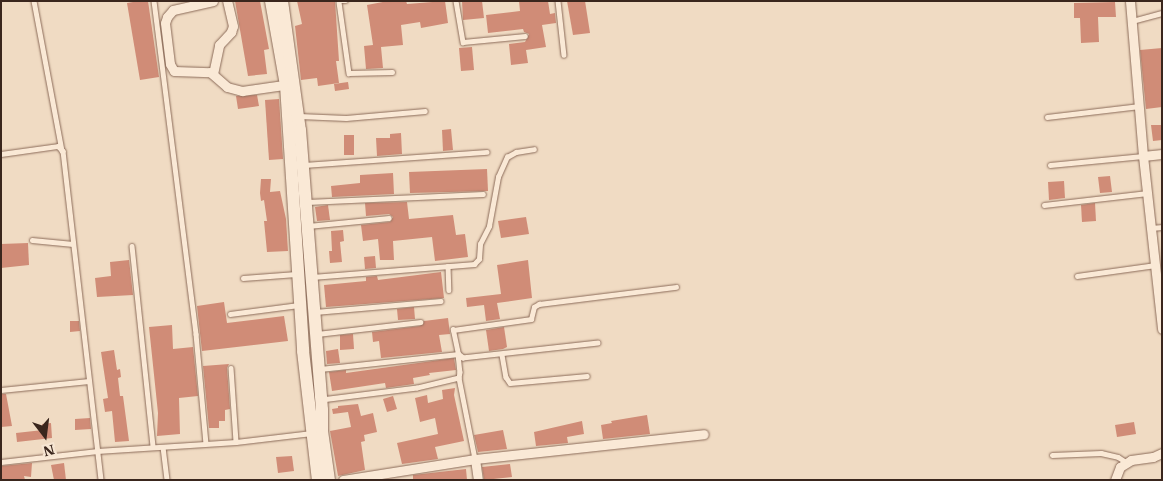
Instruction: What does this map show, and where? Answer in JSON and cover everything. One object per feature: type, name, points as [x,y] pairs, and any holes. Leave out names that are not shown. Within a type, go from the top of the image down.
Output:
[{"type":"main road","points":[[272,1],[298,116],[307,226],[302,304],[303,351],[317,432],[329,480]]},
{"type":"main road","points":[[282,1],[305,276],[314,312],[322,400],[317,432],[318,480]]},
{"type":"street","points":[[213,1],[173,10],[166,17],[165,23],[170,64],[174,71],[213,74],[227,87],[242,92],[290,84]]},
{"type":"street","points":[[213,74],[218,45],[231,32],[233,26],[227,1]]},
{"type":"street","points":[[1130,1],[1147,192],[1157,261],[1162,329]]},
{"type":"street","points":[[1144,156],[1162,154]]},
{"type":"street","points":[[343,480],[475,459],[704,434]]},
{"type":"street","points":[[1115,480],[1120,468],[1127,463],[1162,453]]},
{"type":"street","points":[[475,459],[478,480]]},
{"type":"lane","points":[[34,1],[62,151],[96,451],[102,480]]},
{"type":"lane","points":[[154,1],[196,334],[206,443]]},
{"type":"lane","points":[[346,1],[339,2],[349,74],[392,72]]},
{"type":"lane","points":[[456,1],[463,42],[526,36]]},
{"type":"lane","points":[[558,1],[564,55]]},
{"type":"lane","points":[[1132,21],[1162,14]]},
{"type":"lane","points":[[1047,116],[1139,106]]},
{"type":"lane","points":[[298,116],[346,118],[425,111]]},
{"type":"lane","points":[[1,154],[58,146],[62,151]]},
{"type":"lane","points":[[243,278],[305,276],[448,266],[477,262],[480,244],[489,226],[498,177],[507,157],[516,152],[534,150]]},
{"type":"lane","points":[[302,165],[487,152]]},
{"type":"lane","points":[[1050,165],[1144,156]]},
{"type":"lane","points":[[1044,206],[1147,192]]},
{"type":"lane","points":[[305,202],[483,194]]},
{"type":"lane","points":[[307,226],[389,218]]},
{"type":"lane","points":[[1151,228],[1162,226]]},
{"type":"lane","points":[[32,240],[73,244]]},
{"type":"lane","points":[[132,246],[153,447]]},
{"type":"lane","points":[[1077,276],[1157,261]]},
{"type":"lane","points":[[448,266],[449,290]]},
{"type":"lane","points":[[475,459],[459,378],[458,354],[453,333],[455,328],[531,318],[534,307],[539,304],[676,287]]},
{"type":"lane","points":[[314,312],[441,301]]},
{"type":"lane","points":[[230,314],[302,304]]},
{"type":"lane","points":[[316,334],[420,322]]},
{"type":"lane","points":[[319,369],[458,354],[463,358],[502,355],[598,343]]},
{"type":"lane","points":[[502,355],[506,377],[510,383],[587,376]]},
{"type":"lane","points":[[231,368],[236,442]]},
{"type":"lane","points":[[322,400],[383,394],[459,378]]},
{"type":"lane","points":[[1,390],[89,381]]},
{"type":"lane","points":[[1,462],[96,451],[236,442],[317,432]]},
{"type":"lane","points":[[162,446],[166,480]]},
{"type":"lane","points":[[1052,455],[1101,453],[1118,457],[1127,463]]},
{"type":"building","points":[[148,1],[159,77],[140,80],[127,3]]},
{"type":"building","points":[[235,1],[260,1],[269,49],[264,50],[267,74],[248,76]]},
{"type":"building","points":[[297,1],[335,1],[339,61],[336,61],[339,83],[318,86],[317,78],[301,80],[295,26],[302,24]]},
{"type":"building","points":[[388,1],[406,1],[407,4],[445,1],[448,23],[421,28],[420,22],[401,25],[403,45],[381,47],[383,68],[366,69],[364,46],[373,45],[367,5]]},
{"type":"building","points":[[462,1],[482,1],[484,18],[463,20]]},
{"type":"building","points":[[519,1],[548,1],[550,14],[555,13],[556,23],[542,25],[546,47],[526,50],[528,63],[511,65],[509,44],[525,42],[529,34],[524,32],[523,29],[488,33],[486,15],[520,11]]},
{"type":"building","points":[[567,1],[585,1],[590,33],[573,35]]},
{"type":"building","points":[[1115,2],[1116,17],[1098,17],[1099,42],[1081,43],[1080,18],[1074,18],[1074,3]]},
{"type":"building","points":[[472,47],[474,70],[461,71],[459,48]]},
{"type":"building","points":[[1162,48],[1162,107],[1146,109],[1140,50]]},
{"type":"building","points":[[348,82],[349,89],[335,91],[334,84]]},
{"type":"building","points":[[257,95],[259,106],[238,109],[236,96]]},
{"type":"building","points":[[279,99],[283,159],[269,160],[265,100]]},
{"type":"building","points":[[1151,125],[1162,125],[1162,140],[1153,141]]},
{"type":"building","points":[[451,129],[453,150],[443,151],[442,130]]},
{"type":"building","points":[[401,133],[402,154],[377,156],[376,138],[390,138],[390,134]]},
{"type":"building","points":[[344,135],[354,135],[354,155],[344,155]]},
{"type":"building","points":[[487,169],[488,191],[410,193],[409,172]]},
{"type":"building","points":[[393,173],[394,194],[332,197],[331,186],[360,183],[360,175]]},
{"type":"building","points":[[1110,176],[1112,192],[1100,193],[1098,177]]},
{"type":"building","points":[[261,179],[271,179],[270,192],[280,191],[286,219],[288,251],[267,252],[264,221],[267,221],[264,200],[261,201]]},
{"type":"building","points":[[1064,181],[1065,198],[1049,200],[1048,182]]},
{"type":"building","points":[[407,202],[409,219],[453,215],[456,235],[465,234],[468,257],[435,261],[432,237],[393,241],[394,260],[380,260],[378,239],[363,241],[361,225],[390,222],[393,217],[389,214],[366,216],[365,203]]},
{"type":"building","points":[[1095,203],[1096,221],[1082,222],[1081,205]]},
{"type":"building","points":[[328,205],[330,220],[317,221],[315,207]]},
{"type":"building","points":[[526,217],[529,234],[501,238],[498,221]]},
{"type":"building","points":[[343,230],[344,241],[340,242],[342,262],[330,263],[329,251],[332,251],[331,231]]},
{"type":"building","points":[[28,243],[29,265],[1,268],[1,244]]},
{"type":"building","points":[[375,256],[376,268],[365,269],[364,257]]},
{"type":"building","points":[[129,260],[133,295],[97,297],[95,278],[111,276],[110,262]]},
{"type":"building","points":[[528,260],[532,298],[497,303],[500,319],[486,321],[484,305],[467,307],[466,298],[501,294],[497,265]]},
{"type":"building","points":[[441,272],[444,298],[326,307],[324,285],[366,281],[366,277],[377,276],[378,280]]},
{"type":"building","points":[[224,302],[227,323],[284,316],[288,341],[202,351],[197,306]]},
{"type":"building","points":[[414,307],[415,319],[398,320],[397,309]]},
{"type":"building","points":[[448,318],[450,334],[439,335],[442,352],[381,358],[379,341],[373,342],[372,332],[420,326],[424,321]]},
{"type":"building","points":[[70,321],[79,321],[80,331],[70,332]]},
{"type":"building","points":[[172,325],[173,349],[193,347],[198,396],[179,398],[180,434],[157,436],[158,413],[149,327]]},
{"type":"building","points":[[504,327],[507,347],[489,351],[486,330]]},
{"type":"building","points":[[353,334],[354,349],[340,350],[340,335]]},
{"type":"building","points":[[338,349],[340,363],[327,364],[326,351]]},
{"type":"building","points":[[114,350],[117,370],[120,369],[121,377],[118,378],[120,396],[123,396],[129,441],[115,442],[112,411],[105,412],[103,399],[108,398],[101,352]]},
{"type":"building","points":[[454,358],[456,370],[429,373],[430,375],[413,378],[414,384],[386,388],[385,383],[332,391],[329,372],[346,370],[346,373]]},
{"type":"building","points":[[229,364],[227,368],[230,409],[225,410],[225,421],[219,421],[219,428],[209,428],[203,366]]},
{"type":"building","points":[[455,388],[454,395],[464,441],[435,447],[438,459],[402,464],[397,443],[438,434],[435,418],[420,422],[415,398],[427,395],[428,403],[443,399],[442,390]]},
{"type":"building","points":[[1,394],[6,394],[12,426],[1,427]]},
{"type":"building","points":[[393,396],[397,409],[387,412],[383,399]]},
{"type":"building","points":[[358,404],[361,416],[373,413],[377,432],[364,435],[365,441],[361,442],[365,470],[338,476],[330,431],[351,427],[348,412],[333,414],[332,409],[338,408],[338,406]]},
{"type":"building","points":[[647,415],[650,434],[603,439],[601,425],[612,423],[611,421]]},
{"type":"building","points":[[90,418],[91,429],[75,430],[75,419]]},
{"type":"building","points":[[582,421],[584,434],[567,437],[568,443],[536,446],[534,432]]},
{"type":"building","points":[[1134,422],[1136,434],[1117,437],[1115,425]]},
{"type":"building","points":[[51,423],[52,438],[17,442],[16,433],[43,430],[42,424]]},
{"type":"building","points":[[503,430],[507,449],[478,452],[474,435]]},
{"type":"building","points":[[292,456],[294,471],[278,473],[276,457]]},
{"type":"building","points":[[32,463],[31,477],[24,476],[25,480],[1,480],[1,466]]},
{"type":"building","points":[[64,463],[66,480],[54,480],[51,465]]},
{"type":"building","points":[[510,464],[512,477],[484,480],[482,467]]},
{"type":"building","points":[[466,469],[467,480],[413,480],[413,475]]}]
